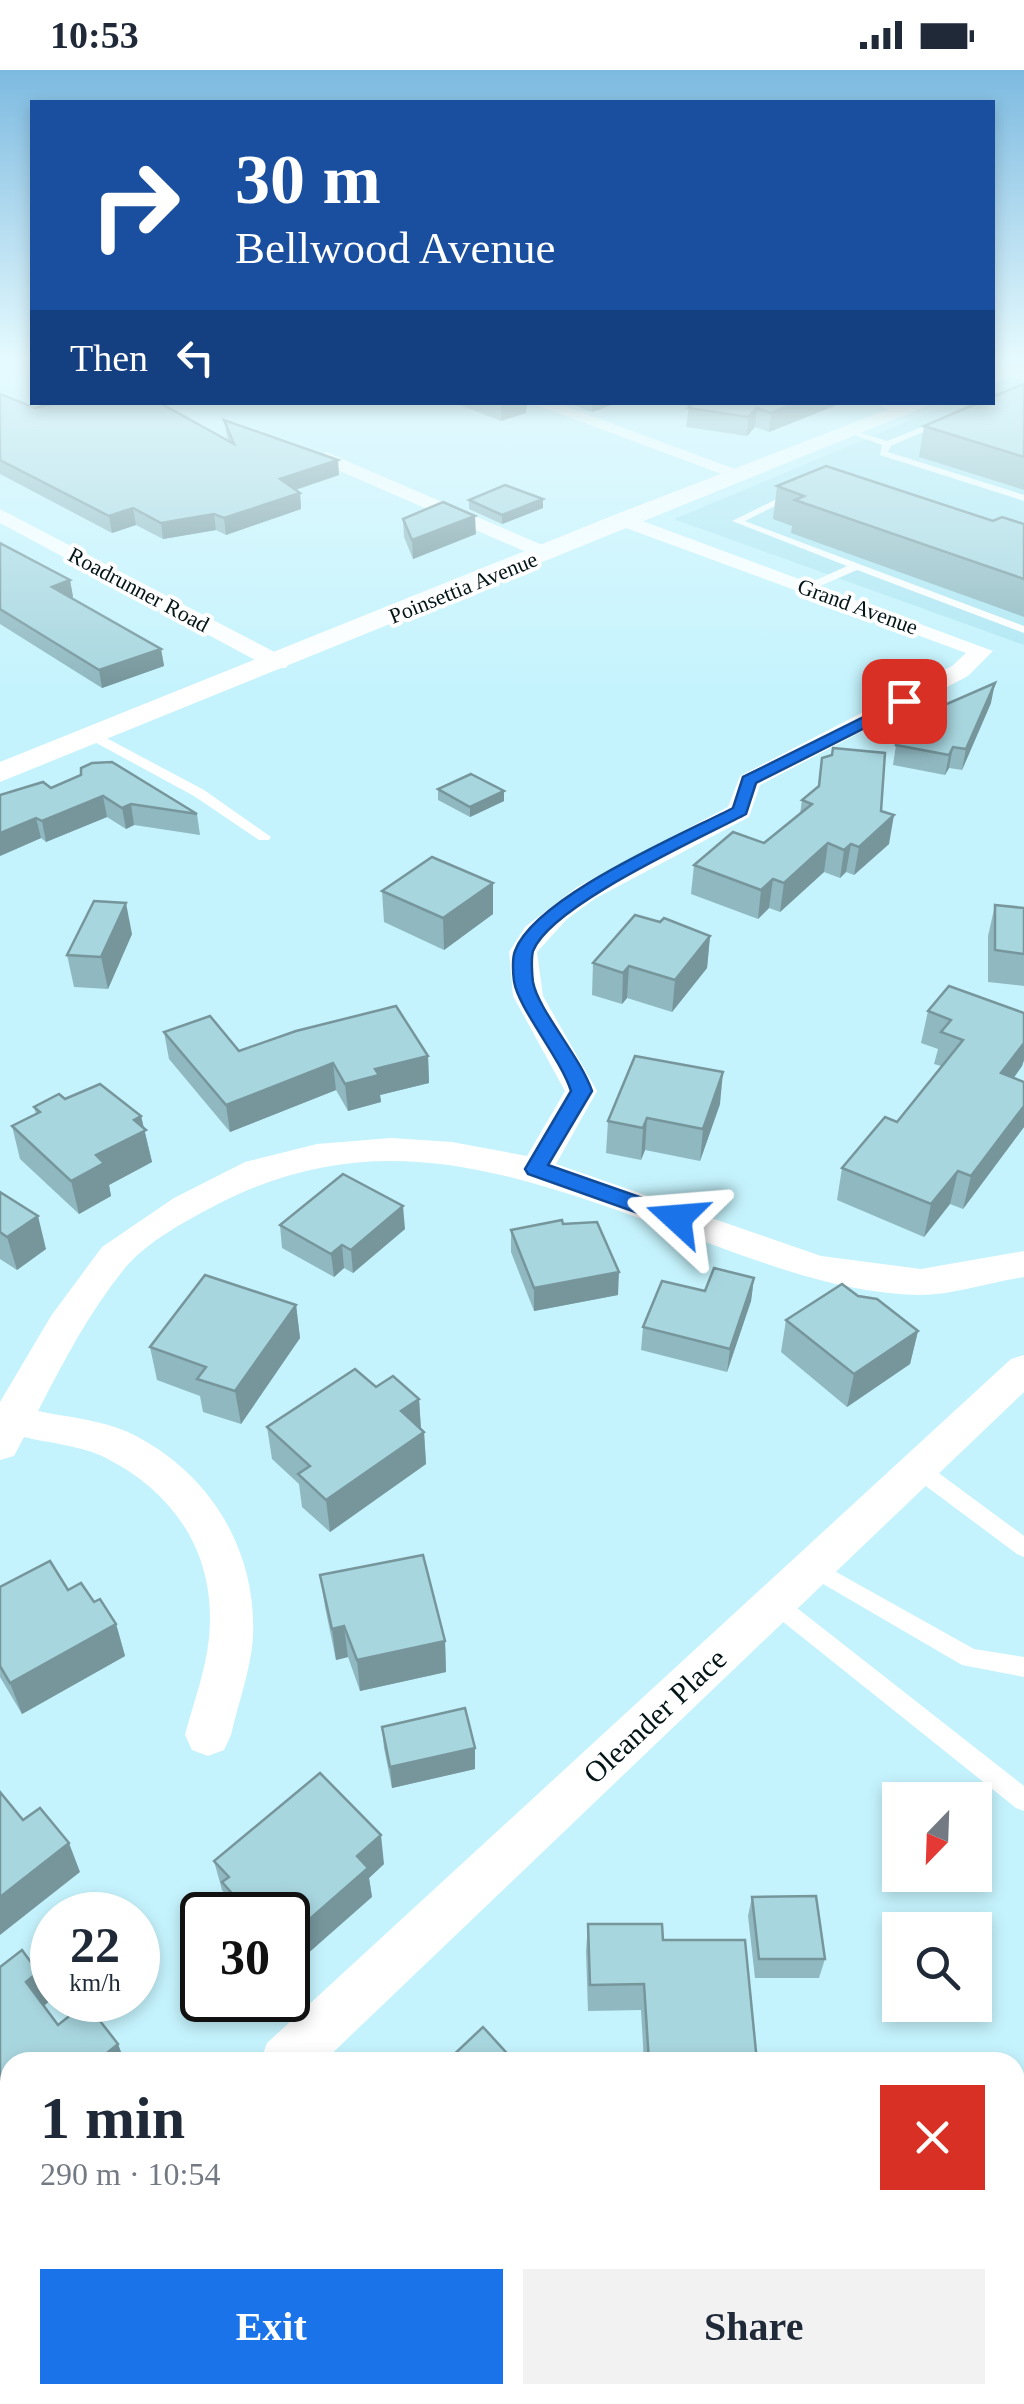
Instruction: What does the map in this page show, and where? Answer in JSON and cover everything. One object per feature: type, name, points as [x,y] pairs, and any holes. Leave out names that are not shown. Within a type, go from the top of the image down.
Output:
[{"type":"street","points":[[349,468],[547,554]]},
{"type":"street","points":[[722,468],[739,474]]},
{"type":"street","name":"Poinsettia Avenue","points":[[0,773],[755,468]]},
{"type":"street","name":"Roadrunner Road","points":[[0,515],[278,663]]},
{"type":"street","name":"Grand Avenue","points":[[536,1169],[581,1091],[574,1067],[524,986],[523,952],[550,918],[612,878],[740,811],[748,780],[944,680],[982,651],[622,520]]},
{"type":"street","points":[[208,1735],[231,1638],[226,1568],[202,1512],[153,1468],[114,1443],[5,1427],[64,1326],[115,1256],[186,1206],[257,1170],[317,1156],[391,1148],[452,1152],[536,1169],[818,1268],[921,1282],[1024,1264]]},
{"type":"street","name":"Oleander Place","points":[[297,2052],[1024,1369]]},
{"type":"lane","points":[[929,468],[1024,498]]},
{"type":"lane","points":[[811,485],[736,521],[1021,626]]},
{"type":"lane","points":[[807,588],[857,566]]},
{"type":"lane","points":[[93,736],[200,793],[264,837]]},
{"type":"lane","points":[[918,1469],[1024,1548]]},
{"type":"lane","points":[[814,1568],[970,1658],[1024,1667]]},
{"type":"lane","points":[[776,1603],[1024,1800]]},
{"type":"shaded area","points":[[796,468],[1024,468],[1024,645],[674,519]]},
{"type":"building","points":[[15,468],[314,468],[280,479],[300,493],[224,518],[214,514],[161,523],[133,508],[109,516]]},
{"type":"building","points":[[821,468],[832,468],[993,521],[1002,517],[1024,524],[1024,579],[795,500],[804,496],[777,486]]},
{"type":"building","points":[[505,485],[543,499],[502,515],[469,500]]},
{"type":"building","points":[[443,502],[475,516],[412,540],[403,519]]},
{"type":"building","points":[[0,543],[70,580],[52,587],[161,649],[99,670],[0,609]]},
{"type":"building","points":[[995,683],[966,749],[953,747],[949,755],[896,745],[910,720]]},
{"type":"building","points":[[833,748],[885,753],[881,811],[894,815],[859,847],[851,844],[844,850],[828,843],[784,883],[773,879],[761,890],[694,865],[733,832],[764,843],[812,804],[802,800],[819,786],[822,758],[832,755]]},
{"type":"building","points":[[112,762],[197,814],[131,804],[122,808],[103,796],[0,833],[0,795],[43,782],[51,788],[81,775],[81,768],[92,763]]},
{"type":"building","points":[[471,774],[504,791],[470,807],[438,789]]},
{"type":"building","points":[[432,857],[493,883],[443,918],[382,891]]},
{"type":"building","points":[[94,901],[126,903],[101,957],[67,955]]},
{"type":"building","points":[[995,905],[1024,908],[1024,954],[995,950]]},
{"type":"building","points":[[635,915],[660,922],[664,918],[710,936],[675,980],[629,966],[623,973],[593,963]]},
{"type":"building","points":[[949,986],[1024,1013],[1024,1043],[1001,1073],[1024,1082],[1024,1106],[971,1176],[958,1171],[931,1204],[842,1168],[885,1117],[897,1122],[963,1040],[941,1032],[951,1020],[928,1011]]},
{"type":"building","points":[[396,1006],[428,1056],[375,1069],[379,1075],[345,1084],[333,1063],[226,1105],[164,1032],[210,1016],[239,1051],[296,1031]]},
{"type":"building","points":[[635,1056],[723,1072],[703,1129],[647,1118],[643,1128],[608,1121]]},
{"type":"building","points":[[100,1084],[141,1116],[134,1120],[146,1130],[96,1155],[104,1163],[71,1181],[12,1126],[40,1112],[34,1107],[59,1094],[65,1099]]},
{"type":"building","points":[[343,1174],[403,1206],[351,1250],[342,1245],[331,1254],[280,1225]]},
{"type":"building","points":[[0,1192],[38,1216],[7,1237],[0,1232]]},
{"type":"building","points":[[562,1220],[563,1224],[597,1222],[619,1272],[534,1288],[511,1230]]},
{"type":"building","points":[[714,1268],[754,1278],[730,1349],[643,1327],[662,1281],[705,1291]]},
{"type":"building","points":[[205,1275],[296,1305],[235,1391],[197,1379],[206,1367],[150,1347]]},
{"type":"building","points":[[842,1284],[858,1296],[877,1299],[918,1331],[854,1374],[786,1320]]},
{"type":"building","points":[[355,1369],[376,1387],[393,1376],[419,1399],[401,1411],[424,1432],[326,1500],[298,1474],[310,1466],[267,1427]]},
{"type":"building","points":[[423,1555],[445,1641],[357,1660],[344,1626],[332,1629],[320,1575]]},
{"type":"building","points":[[50,1561],[68,1590],[81,1583],[94,1602],[100,1599],[116,1624],[10,1683],[0,1666],[0,1587]]},
{"type":"building","points":[[465,1708],[475,1748],[390,1767],[382,1727]]},
{"type":"building","points":[[320,1773],[381,1835],[357,1856],[368,1868],[310,1919],[310,1892],[231,1892],[222,1882],[229,1877],[214,1861]]},
{"type":"building","points":[[0,1792],[23,1820],[40,1808],[69,1843],[0,1897]]},
{"type":"building","points":[[816,1896],[825,1959],[759,1959],[752,1897]]},
{"type":"building","points":[[588,1924],[662,1924],[663,1940],[745,1940],[756,2052],[648,2052],[644,1984],[590,1985]]},
{"type":"building","points":[[22,1950],[30,1961],[30,1979],[26,1982],[30,1987],[30,2022],[58,2025],[101,2022],[118,2044],[108,2052],[0,2052],[0,1967]]},
{"type":"building","points":[[483,2027],[506,2052],[457,2052]]},
{"type":"route","points":[[677,1218],[536,1169],[581,1091],[574,1067],[524,986],[523,952],[550,918],[612,878],[740,811],[748,780],[904,701]]}]
